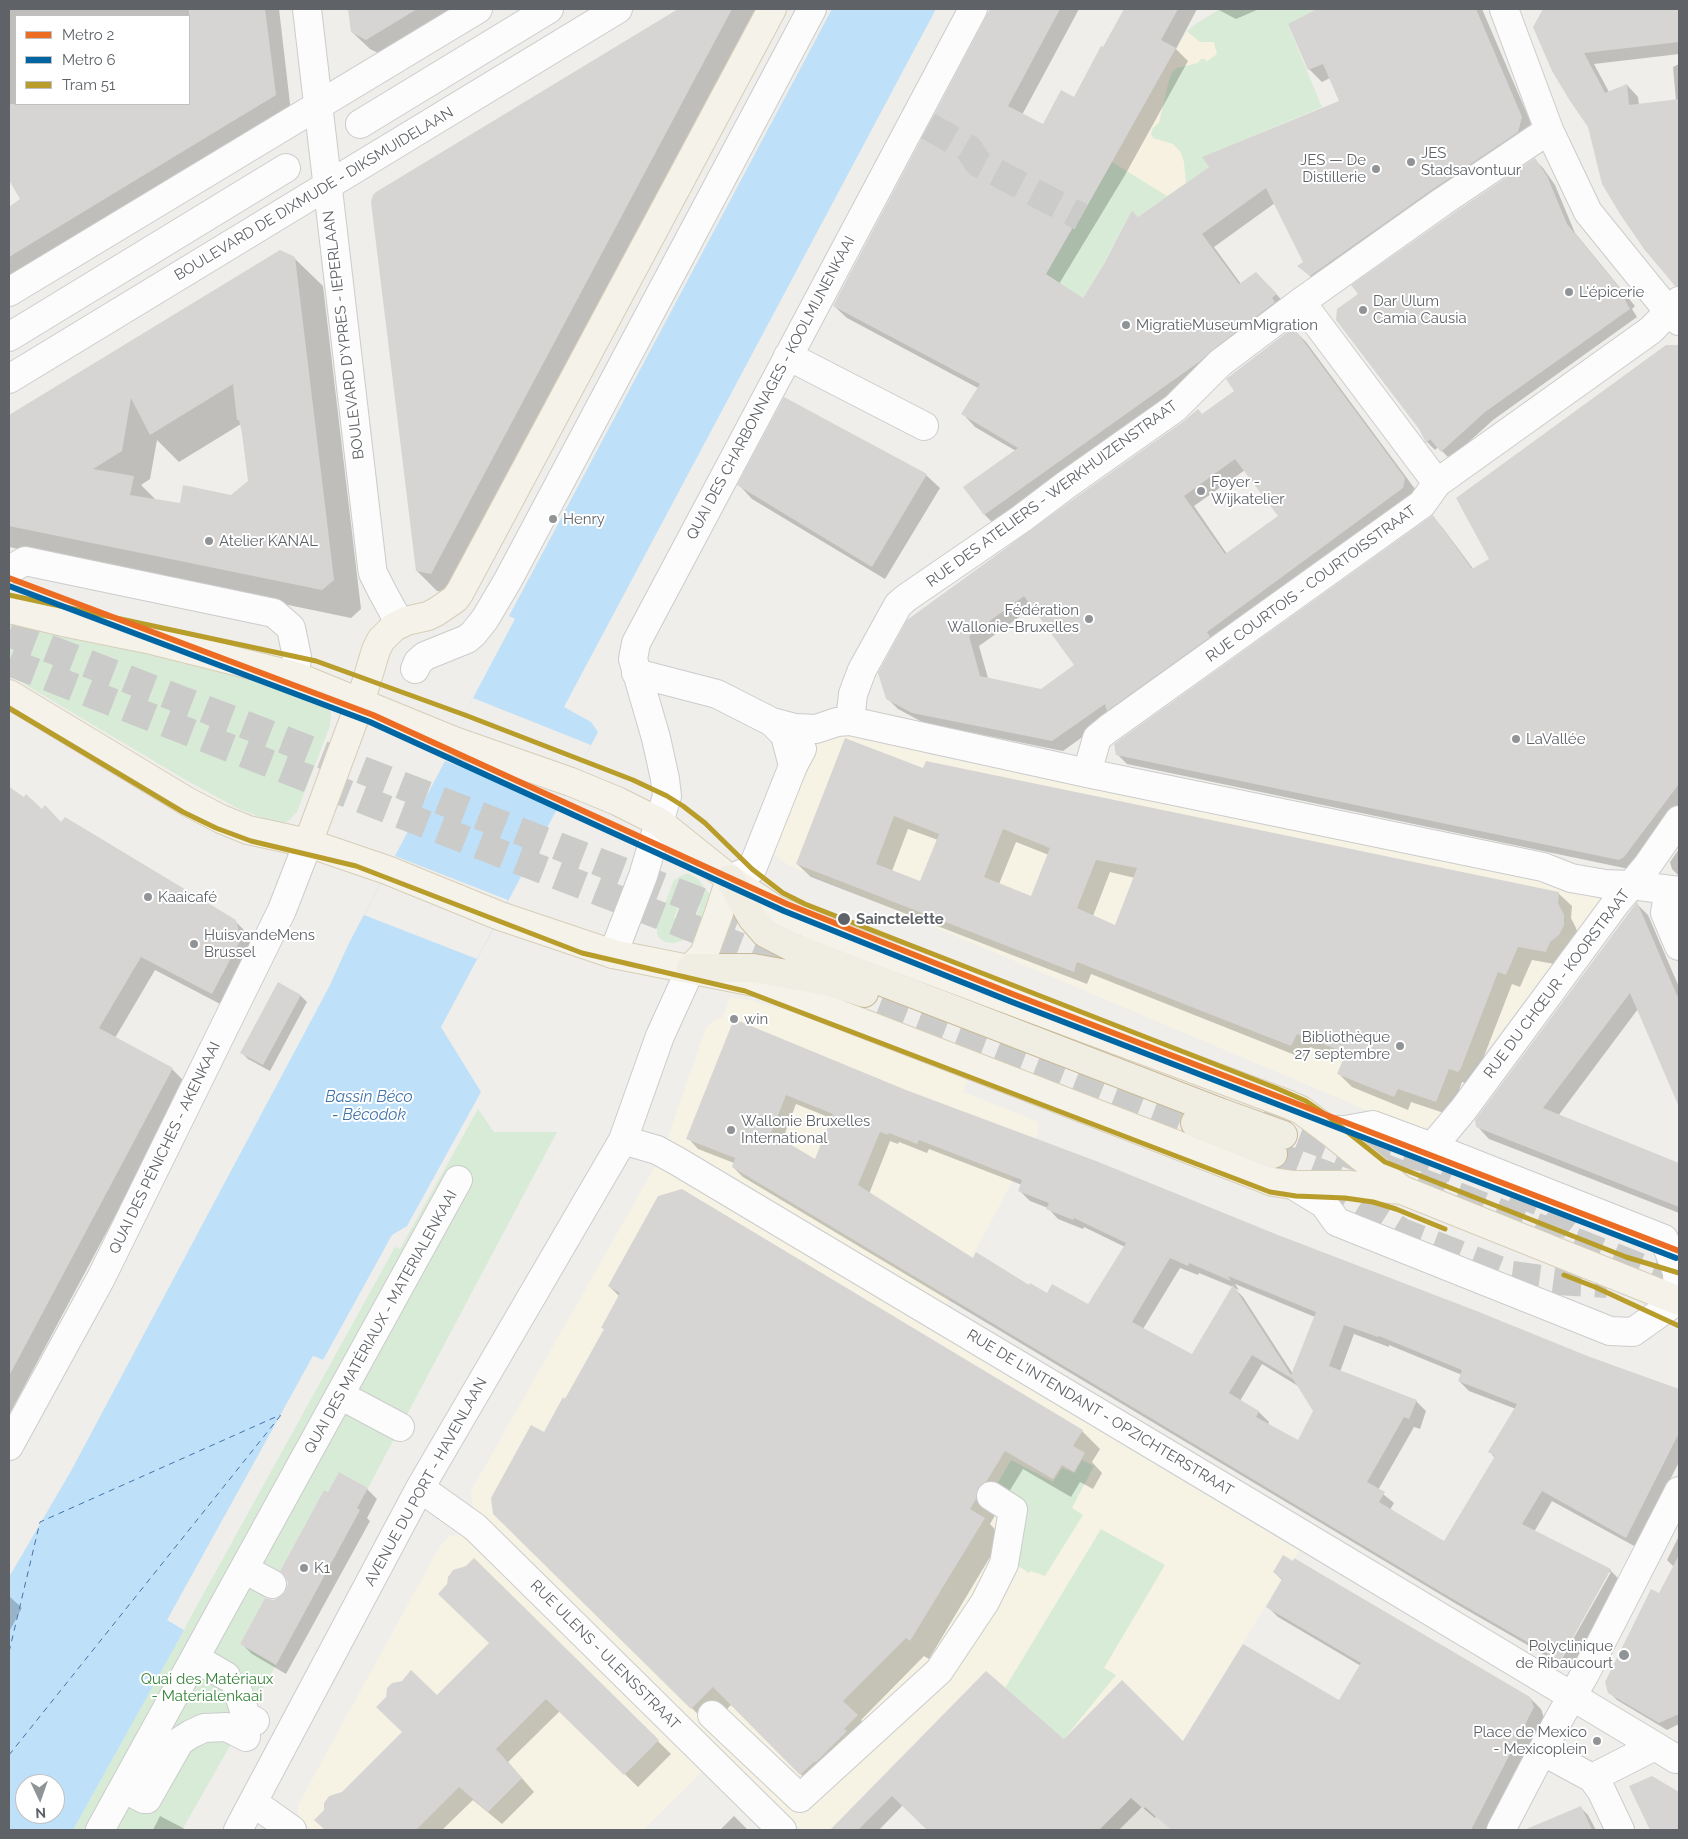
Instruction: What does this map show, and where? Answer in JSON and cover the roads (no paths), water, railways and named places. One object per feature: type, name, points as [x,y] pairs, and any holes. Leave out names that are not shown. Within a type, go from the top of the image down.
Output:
[{"type":"highway","points":[[691,968],[753,968],[831,982],[1278,1144],[1222,1113],[792,947],[765,933],[752,918],[730,879]]},
{"type":"main road","points":[[308,843],[360,703],[376,650],[381,640],[387,632],[400,624],[428,616],[447,605],[460,592],[783,26]]},
{"type":"main road","points":[[9,609],[147,639],[295,676],[454,741],[571,782],[617,801],[659,822],[730,879],[776,910],[802,922],[1301,1110],[1402,1190]]},
{"type":"main road","points":[[9,694],[180,797],[221,819],[248,830],[308,843],[388,870],[500,916],[613,954],[749,980],[1273,1182],[1293,1185],[1348,1185],[1402,1190],[1679,1300]]},
{"type":"main road","points":[[691,968],[704,954],[730,879]]},
{"type":"street","name":"BOULEVARD D'YPRES - IEPERLAAN","points":[[307,9],[372,567],[373,573],[400,624]]},
{"type":"street","points":[[9,292],[478,9]]},
{"type":"street","points":[[360,124],[549,9]]},
{"type":"street","name":"BOULEVARD DE DIXMUDE - DIKSMUIDELAAN","points":[[9,380],[618,9]]},
{"type":"street","points":[[414,669],[425,656],[462,642],[473,634],[485,620],[500,576],[783,26],[812,9]]},
{"type":"street","name":"QUAI DES CHARBONNAGES - KOOLMIJNENKAAI","points":[[613,954],[643,876],[667,796],[656,738],[633,659],[636,643],[788,356],[921,122],[973,9]]},
{"type":"street","points":[[1504,9],[1549,130],[1588,212],[1676,311]]},
{"type":"street","name":"RUE DES ATELIERS - WERKHUIZENSTRAAT","points":[[850,720],[856,684],[898,605],[1022,519],[1066,485],[1175,408],[1220,363],[1301,302],[1442,202],[1549,130]]},
{"type":"street","points":[[9,337],[286,168]]},
{"type":"street","points":[[1301,302],[1437,483]]},
{"type":"street","name":"RUE COURTOIS - COURTOISSTRAAT","points":[[1087,774],[1097,738],[1108,729],[1422,504],[1437,483],[1676,311]]},
{"type":"street","points":[[788,356],[924,426]]},
{"type":"street","points":[[9,570],[25,562],[274,613],[291,628],[297,657],[295,676]]},
{"type":"street","points":[[636,673],[716,694],[772,722],[795,728],[816,729],[850,720],[1087,774],[1543,867],[1571,878],[1605,884],[1631,885],[1674,891],[1665,913],[1679,946]]},
{"type":"street","points":[[772,722],[785,735],[793,766]]},
{"type":"street","points":[[730,879],[752,869],[793,766],[801,750],[811,739],[816,729]]},
{"type":"street","name":"RUE DU CHŒUR - KOORSTRAAT","points":[[1432,1147],[1463,1110],[1679,820]]},
{"type":"street","name":"QUAI DES PÉNICHES - AKENKAAI","points":[[9,1446],[110,1260],[282,910],[308,843]]},
{"type":"street","name":"AVENUE DU PORT - HAVENLAAN","points":[[238,1830],[420,1488],[623,1140],[660,1036],[691,968]]},
{"type":"street","points":[[1293,1185],[1324,1204],[1337,1222],[1610,1331],[1632,1332],[1679,1300],[1677,1272],[1664,1239],[1373,1125],[1345,1130],[1328,1130]]},
{"type":"street","name":"RUE DE L'INTENDANT - OPZICHTERSTRAAT","points":[[623,1140],[657,1150],[677,1161],[1572,1696]]},
{"type":"street","name":"QUAI DES MATÉRIAUX - MATERIALENKAAI","points":[[100,1830],[458,1180]]},
{"type":"street","points":[[340,1395],[400,1427]]},
{"type":"street","name":"RUE ULENS - ULENSSTRAAT","points":[[420,1488],[475,1527],[775,1823]]},
{"type":"street","points":[[1501,1830],[1552,1756],[1572,1696],[1590,1666],[1679,1491]]},
{"type":"street","points":[[712,1716],[800,1798],[939,1671],[985,1602],[1004,1564],[1013,1510],[991,1496]]},
{"type":"street","points":[[244,1569],[272,1584]]},
{"type":"street","points":[[123,1788],[147,1799],[180,1741],[204,1728],[251,1729],[231,1683],[195,1658]]},
{"type":"street","points":[[1572,1696],[1676,1759],[1679,1758]]},
{"type":"street","points":[[1592,1778],[1655,1746]]},
{"type":"street","points":[[726,1775],[746,1747]]},
{"type":"street","points":[[1552,1756],[1592,1778],[1620,1830]]},
{"type":"street","points":[[775,1823],[791,1789]]},
{"type":"street","points":[[254,1803],[292,1830]]},
{"type":"water","name":"Bassin Béco - Bécodok","points":[[832,9],[936,9],[564,707],[591,722],[598,732],[441,1027],[481,1092],[407,1226],[392,1235],[323,1360],[313,1356],[168,1620],[184,1630],[73,1830],[9,1830],[9,1577],[71,1471],[329,987],[349,943],[445,761],[473,698],[515,619],[509,616]]},
{"type":"tunnel","points":[[928,126],[969,149],[978,163],[1081,217]]},
{"type":"tunnel","points":[[9,633],[769,928]]},
{"type":"tunnel","points":[[9,662],[800,970]]},
{"type":"tunnel","points":[[842,986],[1352,1185]]},
{"type":"tunnel","points":[[1261,1120],[1679,1282]]},
{"type":"tunnel","points":[[1363,1147],[1430,1159],[1454,1169]]},
{"type":"tunnel","points":[[1324,1183],[1402,1232],[1512,1275],[1558,1281],[1607,1284]]},
{"type":"tunnel","points":[[1513,1191],[1540,1202],[1583,1236]]},
{"type":"metro line","name":"2","points":[[9,578],[373,715],[787,904],[1015,995],[1679,1251]]},
{"type":"metro line","name":"6","points":[[9,586],[370,722],[784,911],[1012,1002],[1676,1258]]},
{"type":"tram line","name":"51","points":[[9,595],[316,661],[465,715],[633,780],[683,806],[705,823],[752,869],[783,893],[805,904],[1276,1088],[1306,1101],[1385,1162],[1626,1257],[1679,1273]]},
{"type":"tram line","name":"51","points":[[9,708],[183,812],[216,828],[251,841],[356,866],[582,953],[745,991],[1270,1192],[1373,1202],[1396,1209],[1445,1229]]},
{"type":"tram line","name":"51","points":[[1564,1275],[1595,1287],[1679,1326]]},
{"type":"place","name":"JES Stadsavontuur","points":[[1411,162]]},
{"type":"place","name":"JES — De Distillerie","points":[[1376,169]]},
{"type":"place","name":"L'épicerie","points":[[1569,292]]},
{"type":"place","name":"Dar Ulum Camia Causia","points":[[1363,310]]},
{"type":"place","name":"MigratieMuseumMigration","points":[[1126,325]]},
{"type":"place","name":"Foyer - Wijkatelier","points":[[1201,491]]},
{"type":"place","name":"Henry","points":[[553,519]]},
{"type":"place","name":"Atelier KANAL","points":[[209,541]]},
{"type":"place","name":"Fédération Wallonie-Bruxelles","points":[[1089,619]]},
{"type":"place","name":"LaVallée","points":[[1516,739]]},
{"type":"place","name":"Kaaicafé","points":[[148,897]]},
{"type":"place","name":"Sainctelette","points":[[844,919]]},
{"type":"place","name":"HuisvandeMens Brussel","points":[[194,944]]},
{"type":"place","name":"win","points":[[734,1019]]},
{"type":"place","name":"Bibliothèque 27 septembre","points":[[1400,1046]]},
{"type":"place","name":"Wallonie Bruxelles International","points":[[731,1130]]},
{"type":"place","name":"K1","points":[[304,1568]]},
{"type":"place","name":"Polyclinique de Ribaucourt","points":[[1624,1655]]},
{"type":"place","name":"Place de Mexico - Mexicoplein","points":[[1597,1741]]},
{"type":"park label","name":"Quai des Matériaux - Materialenkaai","points":[[207,1688]]}]
